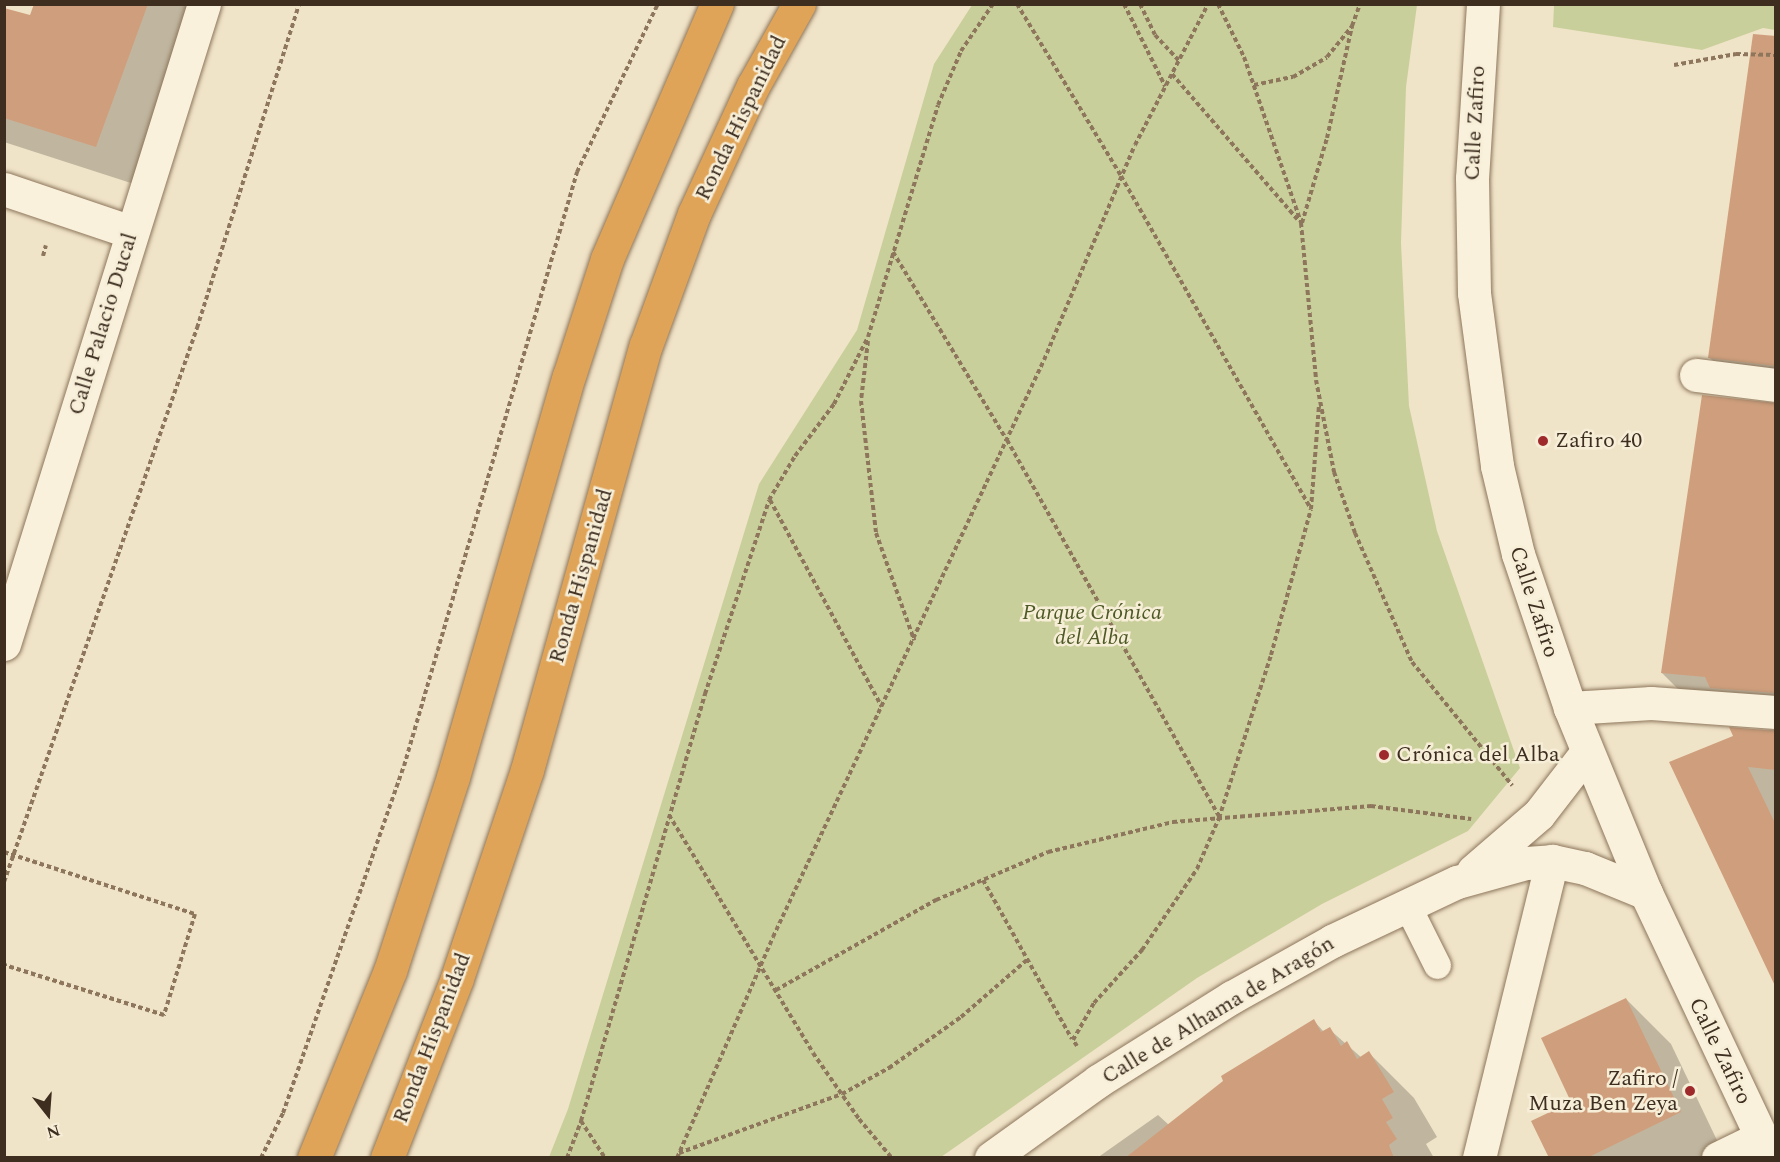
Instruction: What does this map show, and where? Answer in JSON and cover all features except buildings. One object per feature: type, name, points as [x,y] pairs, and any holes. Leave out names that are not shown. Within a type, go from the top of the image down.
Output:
[{"type":"highway","points":[[314,1158],[394,960],[453,777],[569,376],[607,259],[717,4]]},
{"type":"highway","name":"Ronda Hispanidad","points":[[387,1158],[457,978],[527,770],[646,345],[694,214],[753,86],[799,4]]},
{"type":"street","name":"Calle Palacio Ducal","points":[[4,644],[204,4]]},
{"type":"street","name":"Calle Zafiro","points":[[1483,4],[1471,230],[1480,352],[1497,466],[1515,544],[1587,752],[1646,893],[1766,1147]]},
{"type":"street","points":[[4,189],[131,232]]},
{"type":"street","points":[[1696,375],[1776,385]]},
{"type":"street","points":[[1570,708],[1651,703],[1776,712]]},
{"type":"street","name":"Calle de Alhama de Aragón","points":[[1457,882],[1530,823],[1587,752]]},
{"type":"street","points":[[1479,1158],[1552,861]]},
{"type":"street","name":"Calle de Alhama de Aragón","points":[[991,1158],[1098,1082],[1232,997],[1407,905],[1457,882],[1526,863],[1552,861],[1586,868],[1646,893]]},
{"type":"street","points":[[1718,1158],[1766,1147]]},
{"type":"lane","points":[[1407,905],[1437,965]]},
{"type":"path","points":[[4,882],[16,856],[197,328],[299,4]]},
{"type":"path","points":[[261,1158],[283,1113],[404,766],[577,172],[658,4]]},
{"type":"path","points":[[914,640],[892,586],[873,511],[861,401],[868,337],[938,105],[962,51],[993,4]]},
{"type":"path","points":[[1017,4],[1121,176],[1311,509]]},
{"type":"path","points":[[1124,4],[1165,86]]},
{"type":"path","points":[[1140,4],[1155,35],[1179,61]]},
{"type":"path","points":[[678,1155],[760,967],[1007,440],[1121,176],[1208,4]]},
{"type":"path","points":[[1218,4],[1254,85],[1301,223],[1320,399],[1334,472],[1351,523],[1381,601],[1412,662],[1476,744],[1530,823]]},
{"type":"path","points":[[1301,223],[1328,138],[1352,26],[1360,4]]},
{"type":"path","points":[[1254,85],[1293,77],[1327,57],[1352,26]]},
{"type":"path","points":[[1674,66],[1736,54],[1776,55]]},
{"type":"path","points":[[1172,74],[1301,223]]},
{"type":"path","points":[[893,252],[1007,440],[1219,818]]},
{"type":"path","points":[[567,1158],[581,1121],[669,815],[769,500],[795,456],[834,404],[868,337]]},
{"type":"path","points":[[1073,1040],[1094,1003],[1142,950],[1197,869],[1219,818],[1271,655],[1311,509],[1320,399]]},
{"type":"path","points":[[769,500],[882,707]]},
{"type":"path","points":[[776,990],[936,900],[983,879],[1048,852],[1173,822],[1371,806],[1530,823]]},
{"type":"path","points":[[669,815],[760,967],[842,1094],[892,1158]]},
{"type":"path","points":[[4,852],[195,914],[164,1015],[4,964]]},
{"type":"path","points":[[983,879],[1098,1082]]},
{"type":"path","points":[[678,1155],[842,1094],[889,1068],[961,1017],[1028,960]]},
{"type":"path","points":[[581,1121],[605,1158]]},
{"type":"green space","name":"Parque Crónica del Alba","points":[[972,5],[1417,5],[1406,87],[1401,243],[1409,406],[1437,531],[1520,768],[1468,831],[1322,904],[1197,978],[941,1157],[549,1157],[568,1109],[759,484],[857,330],[934,64]]},
{"type":"green space","points":[[1554,5],[1775,5],[1775,30],[1763,28],[1702,50],[1553,27]]},
{"type":"place","name":"Zafiro 40","points":[[1543,441]]},
{"type":"place","name":"Crónica del Alba","points":[[1384,755]]},
{"type":"place","name":"Zafiro / Muza Ben Zeya","points":[[1690,1091]]}]
